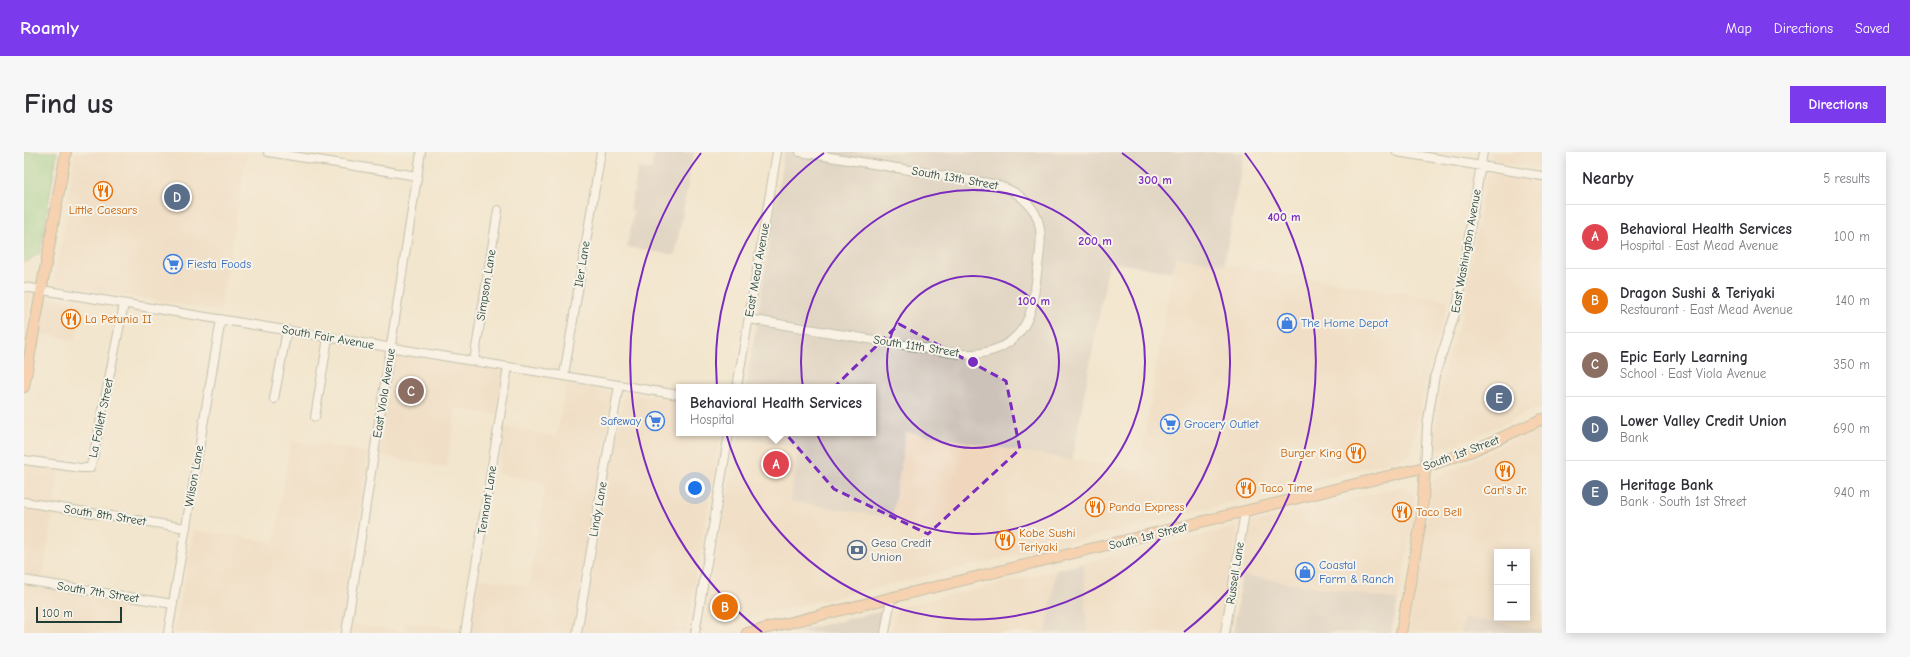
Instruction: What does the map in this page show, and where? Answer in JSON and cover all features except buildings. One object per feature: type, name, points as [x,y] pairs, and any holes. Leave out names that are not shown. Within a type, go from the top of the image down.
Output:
[{"type":"main road","points":[[24,387],[41,289],[56,217],[66,152]]},
{"type":"main road","name":"South 1st Street","points":[[747,633],[1425,467],[1472,451],[1542,419]]},
{"type":"main road","name":"East Washington Avenue","points":[[1401,633],[1422,515],[1425,467]]},
{"type":"street","points":[[268,152],[417,176]]},
{"type":"street","name":"East Viola Avenue","points":[[346,633],[421,152]]},
{"type":"street","name":"Iler Lane","points":[[564,376],[601,152]]},
{"type":"street","name":"East Mead Avenue","points":[[738,384],[777,152]]},
{"type":"street","name":"South 13th Street","points":[[800,152],[994,184],[1015,192],[1031,208],[1035,214],[1038,224],[1041,243],[1036,278]]},
{"type":"street","points":[[1398,152],[1542,176]]},
{"type":"street","name":"East Washington Avenue","points":[[1425,467],[1427,426],[1435,375],[1457,308],[1483,152]]},
{"type":"street","name":"Simpson Lane","points":[[474,361],[498,210]]},
{"type":"street","name":"South 11th Street","points":[[749,318],[952,353],[976,354],[1001,347],[1016,336],[1020,331],[1030,313],[1036,278]]},
{"type":"street","name":"South Fair Avenue","points":[[24,286],[328,338],[676,394]]},
{"type":"street","name":"La Follett Street","points":[[24,460],[90,468],[94,458],[124,304]]},
{"type":"street","name":"Wilson Lane","points":[[168,633],[221,319]]},
{"type":"street","points":[[274,399],[287,330]]},
{"type":"street","points":[[316,417],[328,338]]},
{"type":"street","name":"Tennant Lane","points":[[465,633],[508,367]]},
{"type":"street","name":"Lindy Lane","points":[[577,633],[619,385]]},
{"type":"street","points":[[695,633],[728,436]]},
{"type":"street","name":"South 8th Street","points":[[24,502],[186,528]]},
{"type":"street","name":"Russell Lane","points":[[1225,633],[1245,512]]},
{"type":"street","name":"South 7th Street","points":[[24,580],[173,604]]},
{"type":"street","points":[[885,633],[891,598]]},
{"type":"highlighted area","points":[[899,324],[1006,381],[1020,449],[928,534],[834,489],[786,434]]},
{"type":"shaded area","points":[[75,152],[247,153],[220,311],[61,285],[55,282],[54,276],[64,232]]},
{"type":"shaded area","points":[[654,152],[694,152],[675,255],[627,247],[634,211],[630,210],[638,168],[651,170]]},
{"type":"shaded area","points":[[784,152],[1244,152],[1224,264],[1175,257],[1172,272],[1109,262],[1072,460],[906,432],[892,518],[790,501],[799,448],[738,438],[738,436],[876,436],[876,384],[746,384]]},
{"type":"shaded area","points":[[1490,152],[1542,152],[1542,169],[1496,161],[1490,155]]},
{"type":"shaded area","points":[[1492,172],[1542,181],[1542,406],[1497,427],[1441,450],[1434,445],[1446,364],[1461,320],[1486,176]]},
{"type":"shaded area","points":[[1175,256],[1447,300],[1445,313],[1428,367],[1411,453],[1407,457],[1121,530],[730,622],[729,625],[714,628],[707,624],[705,615],[738,438],[799,448],[791,501],[891,517],[906,432],[1139,470]]},
{"type":"shaded area","points":[[24,294],[31,295],[24,344]]},
{"type":"shaded area","points":[[46,298],[81,303],[75,340],[40,334]]},
{"type":"shaded area","points":[[394,354],[504,371],[497,415],[456,408],[447,467],[379,456]]},
{"type":"shaded area","points":[[566,384],[613,392],[572,633],[470,633],[479,578],[529,586],[546,483],[498,474],[506,427],[557,436]]},
{"type":"shaded area","points":[[630,394],[676,401],[676,436],[720,436],[686,633],[582,633],[623,398]]},
{"type":"shaded area","points":[[1542,424],[1542,630],[1464,617],[1461,633],[1407,633],[1433,480]]},
{"type":"shaded area","points":[[291,441],[369,453],[340,633],[174,633],[194,530],[274,542]]},
{"type":"shaded area","points":[[24,455],[61,461],[41,587],[121,600],[116,633],[24,633]]},
{"type":"shaded area","points":[[1405,486],[1414,495],[1414,516],[1398,600],[1242,575],[1248,524]]},
{"type":"shaded area","points":[[1238,527],[1220,633],[1087,633],[1084,563]]},
{"type":"shaded area","points":[[1084,563],[1087,633],[1046,633],[1056,570]]},
{"type":"shaded area","points":[[1056,570],[1046,633],[891,633],[896,608]]},
{"type":"shaded area","points":[[1242,575],[1398,600],[1391,633],[1233,633]]},
{"type":"shaded area","points":[[883,611],[879,633],[789,633]]},
{"type":"shaded area","points":[[1464,617],[1542,630],[1542,633],[1461,633]]},
{"type":"shaded area","points":[[406,621],[462,630],[462,633],[350,633],[352,624],[404,632]]},
{"type":"green space","points":[[24,152],[57,152],[40,253],[24,263]]},
{"type":"place","name":"Little Caesars","points":[[103,191]]},
{"type":"place","name":"Lower Valley Credit Union","points":[[177,197]]},
{"type":"place","name":"Fiesta Foods","points":[[173,264]]},
{"type":"place","name":"La Petunia II","points":[[71,319]]},
{"type":"place","name":"The Home Depot","points":[[1287,323]]},
{"type":"place","name":"Epic Early Learning","points":[[411,391]]},
{"type":"place","name":"Heritage Bank","points":[[1499,398]]},
{"type":"place","name":"Safeway","points":[[655,421]]},
{"type":"place","name":"Grocery Outlet","points":[[1170,424]]},
{"type":"place","name":"Burger King","points":[[1356,453]]},
{"type":"place","name":"Behavioral Health Services","points":[[776,464]]},
{"type":"place","name":"Carl's Jr.","points":[[1505,471]]},
{"type":"place","name":"Taco Time","points":[[1246,488]]},
{"type":"place","name":"Panda Express","points":[[1095,507]]},
{"type":"place","name":"Taco Bell","points":[[1402,512]]},
{"type":"place","name":"Kobe Sushi Teriyaki","points":[[1005,540]]},
{"type":"place","name":"Gesa Credit Union","points":[[857,550]]},
{"type":"place","name":"Coastal Farm & Ranch","points":[[1305,572]]},
{"type":"place","name":"Dragon Sushi & Teriyaki","points":[[725,607]]}]
